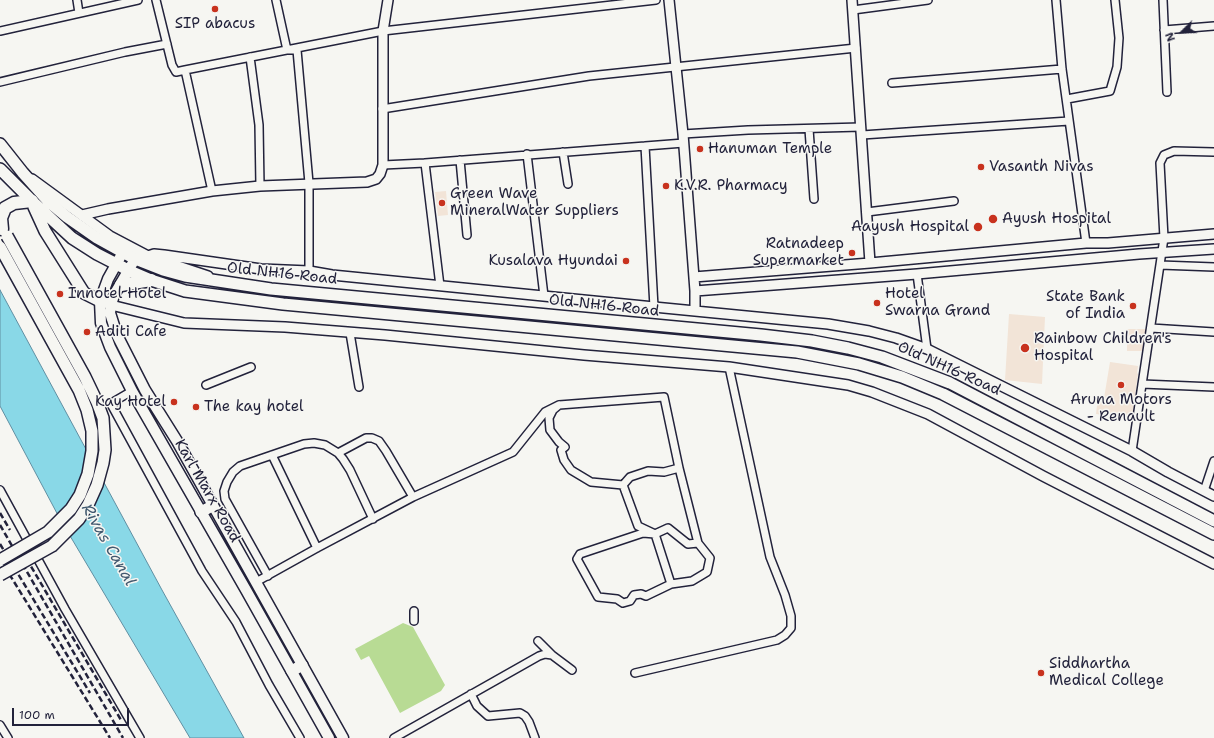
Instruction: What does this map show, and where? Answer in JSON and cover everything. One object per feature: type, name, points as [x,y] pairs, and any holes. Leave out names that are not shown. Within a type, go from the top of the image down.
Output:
[{"type":"highway","points":[[3,230],[1,218],[5,208],[14,203],[32,201]]},
{"type":"highway","points":[[121,285],[151,280]]},
{"type":"main road","name":"Old NH16 Road","points":[[0,144],[22,173],[49,202],[67,217],[97,238],[136,259],[170,272],[230,284],[271,289],[761,335],[812,341],[848,348],[882,357],[950,383],[1214,521]]},
{"type":"main road","name":"Old NH16 Road","points":[[0,169],[72,238],[97,254],[130,271],[151,280],[185,291],[283,304],[797,352],[859,364],[902,377],[943,394],[1214,534]]},
{"type":"main road","points":[[32,201],[45,231],[84,293],[106,303]]},
{"type":"main road","points":[[0,575],[52,546],[79,519],[97,485],[105,450],[103,418],[97,402],[85,377],[3,230]]},
{"type":"main road","points":[[0,247],[79,390],[88,410],[92,431],[92,451],[88,474],[80,495],[71,509],[48,532],[0,560]]},
{"type":"main road","name":"Karl Marx Road","points":[[123,252],[108,279],[106,303],[101,323],[110,346],[132,390],[329,738]]},
{"type":"main road","name":"Karl Marx Road","points":[[106,303],[121,285],[136,259]]},
{"type":"main road","name":"Karl Marx Road","points":[[106,303],[113,324],[146,390],[177,441],[343,738]]},
{"type":"main road","points":[[201,512],[212,506]]},
{"type":"main road","points":[[292,671],[302,666]]},
{"type":"street","points":[[77,0],[79,13]]},
{"type":"street","points":[[0,31],[138,0]]},
{"type":"street","points":[[156,0],[172,65],[176,72],[383,31],[656,0]]},
{"type":"street","points":[[276,0],[287,50]]},
{"type":"street","points":[[82,216],[108,209],[212,191],[260,186],[367,182],[376,179],[380,174],[383,165],[383,31],[388,0]]},
{"type":"street","points":[[669,0],[677,67],[694,277],[695,311]]},
{"type":"street","points":[[852,0],[856,9],[856,48],[870,263]]},
{"type":"street","points":[[856,9],[928,0]]},
{"type":"street","points":[[1056,0],[1062,69],[1086,243]]},
{"type":"street","points":[[1067,98],[1110,91],[1117,67],[1118,45],[1116,0]]},
{"type":"street","points":[[1163,0],[1166,92]]},
{"type":"street","points":[[1164,30],[1214,26]]},
{"type":"street","points":[[0,82],[125,52],[167,44]]},
{"type":"street","points":[[382,109],[588,76],[856,48]]},
{"type":"street","points":[[287,50],[297,50],[310,184],[308,271]]},
{"type":"street","points":[[250,57],[260,125],[260,186]]},
{"type":"street","points":[[892,83],[1062,69]]},
{"type":"street","points":[[185,70],[212,191]]},
{"type":"street","points":[[383,165],[645,146],[748,130],[809,129],[861,131],[1069,121]]},
{"type":"street","points":[[809,129],[814,199]]},
{"type":"street","points":[[645,146],[654,308]]},
{"type":"street","points":[[1132,451],[1164,238],[1160,163],[1164,155],[1174,151],[1214,152]]},
{"type":"street","points":[[563,152],[568,184]]},
{"type":"street","points":[[527,154],[544,296]]},
{"type":"street","points":[[460,160],[467,235]]},
{"type":"street","points":[[425,163],[440,286]]},
{"type":"street","points":[[22,173],[110,236],[148,256],[230,284]]},
{"type":"street","points":[[867,212],[954,201]]},
{"type":"street","points":[[694,277],[870,263],[1086,243],[1108,243],[1214,234]]},
{"type":"street","points":[[695,291],[1214,249]]},
{"type":"street","points":[[148,256],[154,254],[253,268],[308,271],[332,275],[654,308],[828,324],[876,333],[896,338],[927,349],[1132,451],[1214,496]]},
{"type":"street","points":[[926,258],[927,272]]},
{"type":"street","points":[[1160,265],[1214,267]]},
{"type":"street","points":[[917,274],[927,349]]},
{"type":"street","points":[[106,303],[184,323],[285,327],[385,335],[584,355],[729,367],[848,385],[904,404],[953,427],[1043,476],[1214,564]]},
{"type":"street","points":[[1151,328],[1214,332]]},
{"type":"street","points":[[350,333],[360,387]]},
{"type":"street","points":[[635,673],[777,640],[785,635],[791,628],[791,616],[770,557],[729,367]]},
{"type":"street","points":[[206,385],[251,368]]},
{"type":"street","points":[[1142,384],[1214,387]]},
{"type":"street","points":[[132,390],[111,404],[202,571],[236,622],[269,685],[300,738]]},
{"type":"street","points":[[256,582],[316,548],[413,497],[513,452],[544,412],[559,405],[664,397],[679,468],[698,543],[710,558],[707,572],[692,581],[671,584],[646,596],[641,594],[634,595],[630,601],[623,602],[598,597],[577,559],[580,554],[643,533],[655,534],[668,528],[688,544],[698,543]]},
{"type":"street","points":[[559,405],[553,410],[549,418],[550,430],[559,442],[566,447],[561,450],[564,460],[571,470],[591,482],[622,485]]},
{"type":"street","points":[[338,453],[366,438],[372,438],[379,441],[413,497]]},
{"type":"street","points":[[268,576],[225,499],[224,491],[227,482],[233,472],[240,466],[304,444],[314,443],[325,445],[338,453],[350,470],[373,519]]},
{"type":"street","points":[[272,455],[316,548]]},
{"type":"street","points":[[1204,491],[1214,461]]},
{"type":"street","points":[[622,485],[630,477],[648,471],[664,472],[679,468]]},
{"type":"street","points":[[622,485],[638,526],[655,534],[671,584]]},
{"type":"street","points":[[0,490],[65,609],[140,738]]},
{"type":"street","points":[[414,611],[414,621]]},
{"type":"street","points":[[538,641],[552,656],[572,670]]},
{"type":"street","points":[[394,738],[539,656],[545,654],[552,656]]},
{"type":"street","points":[[471,694],[477,706],[488,716],[515,713],[525,716],[530,722],[535,738]]},
{"type":"street","points":[[0,724],[8,738]]},
{"type":"shaded area","name":"Green Wave MineralWater Suppliers","points":[[446,191],[448,215],[438,216],[435,192]]},
{"type":"shaded area","name":"Rainbow Children's Hospital","points":[[1009,314],[1045,317],[1042,384],[1005,380]]},
{"type":"shaded area","points":[[1127,329],[1148,329],[1147,351],[1127,351]]},
{"type":"shaded area","name":"Aruna Motors - Renault","points":[[1110,362],[1138,366],[1132,419],[1096,414],[1098,397],[1104,398]]},
{"type":"green space","points":[[403,623],[413,627],[445,685],[441,691],[400,713],[369,656],[361,660],[355,649]]},
{"type":"water","name":"Rivas Canal","points":[[0,290],[162,590],[244,738],[190,738],[60,519],[0,406]]},
{"type":"railway","points":[[0,513],[10,530]]},
{"type":"railway","points":[[0,525],[123,738]]},
{"type":"railway","points":[[0,544],[90,693]]},
{"type":"railway","points":[[22,551],[121,720]]},
{"type":"railway","points":[[0,559],[110,738]]},
{"type":"place","name":"SIP abacus","points":[[215,9]]},
{"type":"place","name":"Hanuman Temple","points":[[700,149]]},
{"type":"place","name":"Vasanth Nivas","points":[[981,167]]},
{"type":"place","name":"K.V.R. Pharmacy","points":[[666,186]]},
{"type":"place","name":"Green Wave MineralWater Suppliers","points":[[442,203]]},
{"type":"place","name":"Ayush Hospital","points":[[993,219]]},
{"type":"place","name":"Aayush Hospital","points":[[978,227]]},
{"type":"place","name":"Ratnadeep Supermarket","points":[[852,253]]},
{"type":"place","name":"Kusalava Hyundai","points":[[626,261]]},
{"type":"place","name":"Innotel Hotel","points":[[60,294]]},
{"type":"place","name":"Hotel Swarna Grand","points":[[877,303]]},
{"type":"place","name":"State Bank of India","points":[[1133,306]]},
{"type":"place","name":"Aditi Cafe","points":[[87,332]]},
{"type":"place","name":"Rainbow Children's Hospital","points":[[1025,348]]},
{"type":"place","name":"Aruna Motors - Renault","points":[[1121,385]]},
{"type":"place","name":"Kay Hotel","points":[[174,402]]},
{"type":"place","name":"The kay hotel","points":[[196,407]]},
{"type":"place","name":"Siddhartha Medical College","points":[[1041,673]]}]
